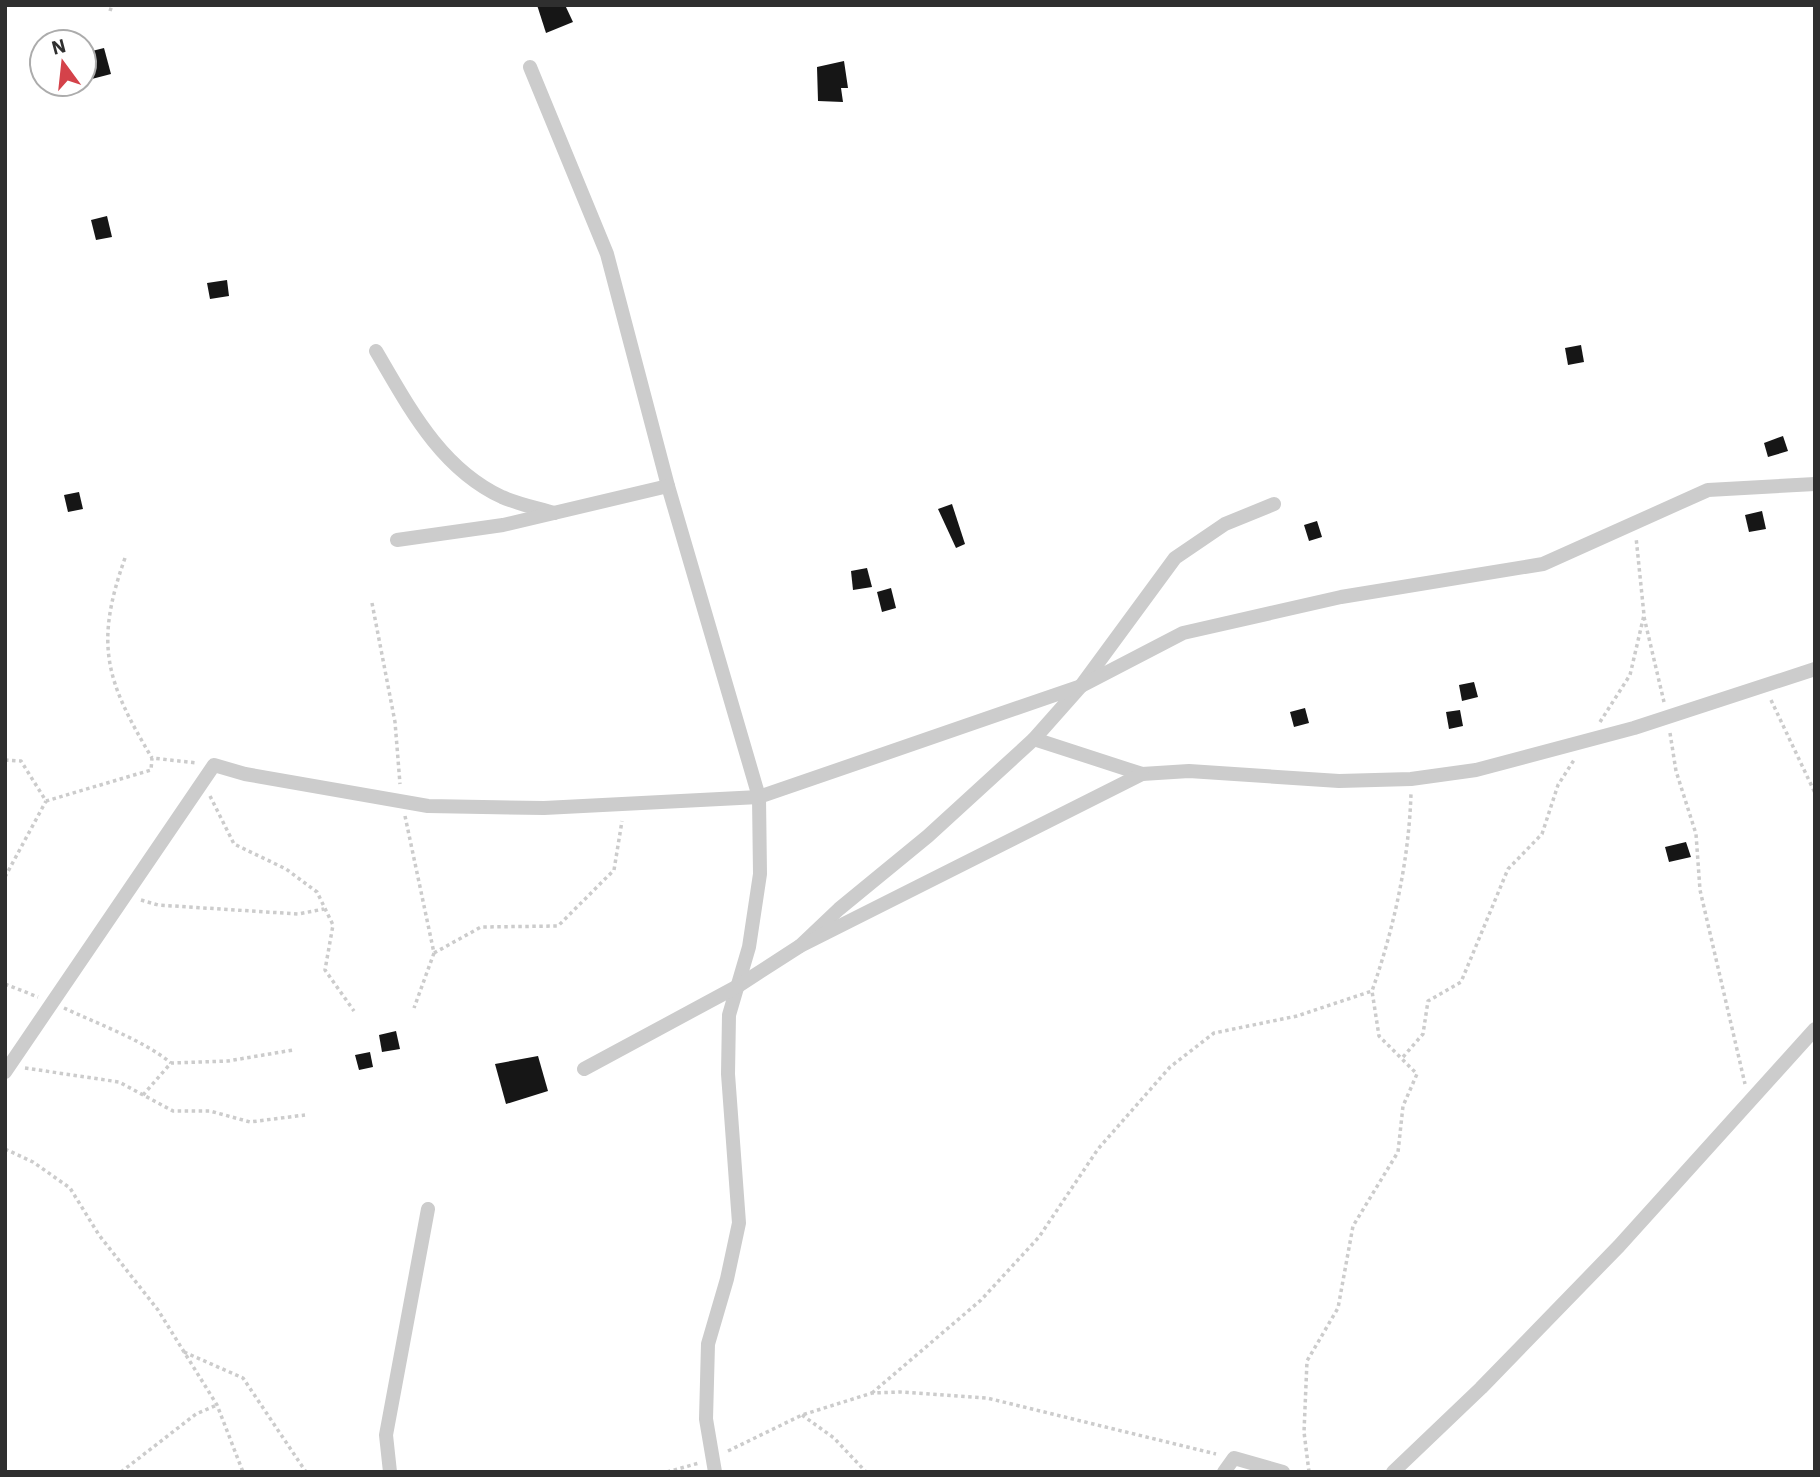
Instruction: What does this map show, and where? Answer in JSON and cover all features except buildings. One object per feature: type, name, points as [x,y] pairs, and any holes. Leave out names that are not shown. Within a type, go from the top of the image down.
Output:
[{"type":"street","points":[[530,67],[607,254],[668,486],[759,797],[760,874],[749,947],[729,1015],[728,1074],[738,1223],[727,1279],[708,1344],[706,1419],[715,1465]]},
{"type":"street","points":[[376,351],[435,446],[472,479],[502,497],[558,514]]},
{"type":"street","points":[[7,1069],[214,765],[245,774],[428,806],[544,808],[759,797],[807,778],[883,756],[1082,686],[1183,632],[1341,597],[1543,564],[1708,490],[1815,484]]},
{"type":"street","points":[[397,540],[558,514],[668,486]]},
{"type":"street","points":[[800,946],[839,909],[928,836],[1034,739],[1082,686],[1175,558],[1225,524],[1274,504]]},
{"type":"street","points":[[1034,739],[1142,774],[1189,771],[1339,781],[1411,779],[1476,770],[1588,741],[1815,669]]},
{"type":"street","points":[[584,1069],[737,986],[800,946],[1142,774]]},
{"type":"street","points":[[1393,1472],[1481,1388],[1619,1246],[1815,1029]]},
{"type":"street","points":[[390,1472],[386,1435],[428,1209]]},
{"type":"street","points":[[1224,1472],[1234,1458],[1283,1472]]},
{"type":"path","points":[[110,11],[112,5]]},
{"type":"path","points":[[1634,523],[1644,615],[1676,771],[1696,834],[1700,890],[1741,1075],[1751,1100]]},
{"type":"path","points":[[5,877],[46,801],[150,770],[152,758],[122,707],[108,666],[111,597],[125,558]]},
{"type":"path","points":[[1403,1057],[1423,1034],[1428,1001],[1461,982],[1508,869],[1542,834],[1558,785],[1630,676],[1644,615]]},
{"type":"path","points":[[1766,685],[1776,715],[1815,793]]},
{"type":"path","points":[[152,758],[214,765]]},
{"type":"path","points":[[5,760],[21,761],[46,801]]},
{"type":"path","points":[[1309,1472],[1304,1432],[1307,1361],[1338,1308],[1353,1226],[1398,1152],[1403,1106],[1417,1073],[1379,1036],[1372,991],[1388,945],[1408,845],[1411,779]]},
{"type":"path","points":[[201,782],[218,808],[234,844],[286,869],[317,892],[333,925],[325,970],[354,1011]]},
{"type":"path","points":[[434,953],[481,927],[558,926],[614,870],[624,805]]},
{"type":"path","points":[[126,896],[158,905],[298,914],[325,909]]},
{"type":"path","points":[[5,984],[51,1002],[121,1037],[151,1047],[171,1063],[228,1061],[293,1051]]},
{"type":"path","points":[[872,1393],[981,1300],[1039,1237],[1098,1149],[1170,1067],[1214,1033],[1297,1016],[1372,991]]},
{"type":"path","points":[[143,1095],[171,1063]]},
{"type":"path","points":[[7,1069],[119,1082],[173,1111],[210,1111],[250,1122],[305,1115]]},
{"type":"path","points":[[5,1149],[33,1162],[70,1188],[99,1235],[158,1310],[217,1405],[243,1472]]},
{"type":"path","points":[[182,1351],[243,1378],[306,1472]]},
{"type":"path","points":[[667,1472],[715,1465],[802,1415],[872,1393],[987,1398],[1234,1458]]},
{"type":"path","points":[[121,1472],[196,1414],[217,1405]]},
{"type":"path","points":[[802,1415],[834,1438],[866,1472]]}]
